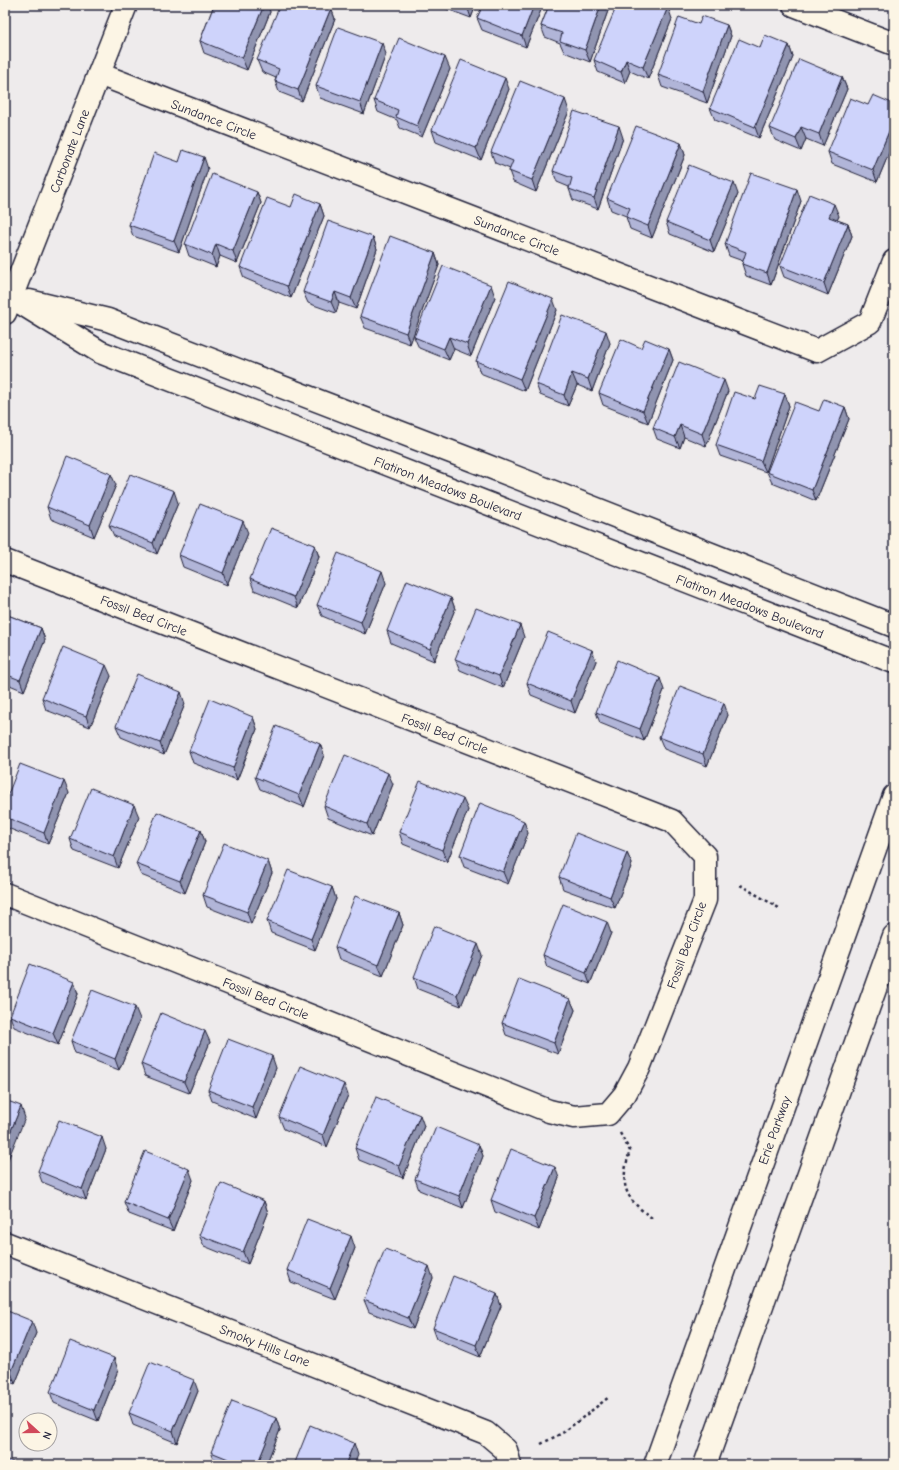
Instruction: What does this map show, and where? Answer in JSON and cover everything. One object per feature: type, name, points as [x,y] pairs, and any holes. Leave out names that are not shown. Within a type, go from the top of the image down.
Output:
[{"type":"street","name":"Carbonate Lane","points":[[7,301],[126,5]]},
{"type":"street","points":[[794,5],[894,44]]},
{"type":"street","name":"Sundance Circle","points":[[99,74],[817,351],[870,322],[894,261]]},
{"type":"street","points":[[7,301],[108,320],[478,462],[894,626]]},
{"type":"street","name":"Flatiron Meadows Boulevard","points":[[7,301],[100,352],[894,662]]},
{"type":"street","name":"Fossil Bed Circle","points":[[5,561],[672,821],[705,856],[705,900],[639,1068],[625,1094],[608,1114],[574,1117],[549,1111],[5,894]]},
{"type":"street","name":"Erie Parkway","points":[[655,1465],[894,796]]},
{"type":"street","points":[[705,1465],[894,936]]},
{"type":"street","name":"Smoky Hills Lane","points":[[5,1243],[486,1433],[506,1450],[510,1465]]},
{"type":"path","points":[[740,886],[779,908]]},
{"type":"path","points":[[608,1114],[630,1151],[626,1164],[624,1183],[629,1199],[652,1218]]},
{"type":"path","points":[[541,1444],[564,1432],[609,1397]]},
{"type":"building","points":[[214,5],[264,5],[242,58],[200,41]]},
{"type":"building","points":[[280,5],[325,5],[331,8],[298,90],[275,81],[279,69],[257,60]]},
{"type":"building","points":[[483,5],[534,5],[522,36],[477,18]]},
{"type":"building","points":[[549,5],[601,5],[585,50],[560,41],[562,33],[541,26]]},
{"type":"building","points":[[617,5],[663,5],[668,7],[643,67],[626,60],[621,72],[594,60]]},
{"type":"building","points":[[702,16],[727,25],[703,91],[658,75],[679,17],[699,24]]},
{"type":"building","points":[[338,27],[382,43],[360,102],[316,86]]},
{"type":"building","points":[[765,35],[789,45],[755,127],[710,108],[739,39],[760,48]]},
{"type":"building","points":[[399,38],[445,57],[417,126],[396,117],[398,110],[374,100]]},
{"type":"building","points":[[799,59],[842,77],[819,134],[801,127],[796,139],[770,128]]},
{"type":"building","points":[[461,60],[505,78],[476,148],[432,130]]},
{"type":"building","points":[[520,81],[565,99],[532,180],[509,171],[513,161],[491,152]]},
{"type":"building","points":[[873,95],[894,104],[894,119],[873,170],[828,152],[850,98],[868,105]]},
{"type":"building","points":[[574,111],[619,126],[594,198],[569,189],[572,178],[553,171]]},
{"type":"building","points":[[636,126],[681,143],[648,226],[626,217],[630,208],[607,198]]},
{"type":"building","points":[[183,150],[204,157],[174,241],[129,225],[154,153],[179,162]]},
{"type":"building","points":[[689,165],[734,183],[710,240],[666,222]]},
{"type":"building","points":[[751,173],[797,189],[767,273],[742,264],[746,252],[725,244]]},
{"type":"building","points":[[212,174],[257,192],[233,251],[216,244],[212,255],[185,244]]},
{"type":"building","points":[[296,194],[320,204],[287,286],[240,267],[267,198],[291,207]]},
{"type":"building","points":[[809,194],[834,204],[829,217],[848,224],[824,283],[780,266]]},
{"type":"building","points":[[328,221],[373,237],[351,298],[335,292],[331,302],[303,292]]},
{"type":"building","points":[[390,236],[435,253],[406,333],[360,316]]},
{"type":"building","points":[[443,266],[491,285],[467,344],[449,337],[444,349],[414,337]]},
{"type":"building","points":[[509,281],[553,299],[520,379],[476,361]]},
{"type":"building","points":[[562,315],[606,331],[588,379],[572,373],[564,395],[536,384]]},
{"type":"building","points":[[621,339],[641,348],[645,339],[669,349],[643,411],[599,393]]},
{"type":"building","points":[[679,362],[724,380],[702,434],[680,425],[675,437],[653,428]]},
{"type":"building","points":[[760,386],[785,394],[761,461],[716,445],[734,392],[755,399]]},
{"type":"building","points":[[824,399],[845,407],[812,490],[767,472],[795,402],[819,411]]},
{"type":"building","points":[[67,456],[111,474],[90,525],[47,507]]},
{"type":"building","points":[[130,474],[174,491],[153,543],[109,525]]},
{"type":"building","points":[[200,504],[243,521],[223,573],[179,555]]},
{"type":"building","points":[[271,528],[315,545],[294,597],[250,579]]},
{"type":"building","points":[[338,553],[382,571],[361,622],[317,605]]},
{"type":"building","points":[[407,580],[451,598],[430,649],[387,631]]},
{"type":"building","points":[[476,608],[520,625],[499,676],[455,659]]},
{"type":"building","points":[[5,614],[41,628],[20,680],[5,674]]},
{"type":"building","points":[[548,632],[592,650],[571,701],[527,683]]},
{"type":"building","points":[[63,647],[106,665],[86,716],[42,698]]},
{"type":"building","points":[[617,660],[660,678],[640,729],[596,712]]},
{"type":"building","points":[[137,674],[181,692],[160,743],[116,726]]},
{"type":"building","points":[[680,686],[724,703],[703,754],[659,737]]},
{"type":"building","points":[[210,699],[253,717],[233,768],[189,751]]},
{"type":"building","points":[[276,726],[320,744],[299,795],[255,777]]},
{"type":"building","points":[[345,755],[388,773],[367,824],[324,806]]},
{"type":"building","points":[[20,764],[64,781],[44,833],[5,817],[5,802]]},
{"type":"building","points":[[420,781],[463,799],[442,850],[399,832]]},
{"type":"building","points":[[91,788],[134,805],[114,857],[70,839]]},
{"type":"building","points":[[480,803],[524,821],[503,872],[460,855]]},
{"type":"building","points":[[157,812],[201,830],[180,881],[136,864]]},
{"type":"building","points":[[576,833],[627,853],[610,897],[559,877]]},
{"type":"building","points":[[224,843],[268,861],[247,912],[203,895]]},
{"type":"building","points":[[288,870],[332,887],[311,939],[267,921]]},
{"type":"building","points":[[355,896],[399,913],[378,965],[335,947]]},
{"type":"building","points":[[563,904],[607,922],[586,973],[543,955]]},
{"type":"building","points":[[434,926],[478,944],[457,995],[414,977]]},
{"type":"building","points":[[30,964],[74,982],[53,1033],[10,1016]]},
{"type":"building","points":[[519,979],[570,999],[554,1043],[502,1023]]},
{"type":"building","points":[[92,990],[135,1007],[115,1059],[71,1041]]},
{"type":"building","points":[[161,1013],[205,1031],[184,1082],[141,1064]]},
{"type":"building","points":[[228,1039],[272,1056],[252,1107],[208,1090]]},
{"type":"building","points":[[300,1066],[344,1084],[323,1135],[279,1117]]},
{"type":"building","points":[[376,1097],[420,1115],[399,1166],[355,1148]]},
{"type":"building","points":[[5,1100],[21,1106],[5,1145]]},
{"type":"building","points":[[59,1120],[102,1137],[82,1189],[38,1171]]},
{"type":"building","points":[[436,1127],[479,1145],[459,1196],[415,1179]]},
{"type":"building","points":[[511,1149],[555,1167],[534,1218],[491,1200]]},
{"type":"building","points":[[145,1151],[189,1169],[168,1220],[124,1202]]},
{"type":"building","points":[[221,1183],[264,1201],[243,1252],[199,1235]]},
{"type":"building","points":[[307,1219],[351,1236],[330,1288],[287,1270]]},
{"type":"building","points":[[385,1249],[429,1266],[408,1318],[364,1300]]},
{"type":"building","points":[[453,1276],[497,1294],[476,1345],[433,1328]]},
{"type":"building","points":[[5,1310],[32,1321],[11,1372],[5,1370]]},
{"type":"building","points":[[70,1341],[114,1358],[94,1410],[50,1392]]},
{"type":"building","points":[[150,1362],[194,1380],[173,1431],[129,1413]]},
{"type":"building","points":[[232,1401],[276,1418],[257,1465],[243,1465],[211,1452]]},
{"type":"building","points":[[310,1425],[354,1443],[345,1465],[294,1465]]},
{"type":"building","points":[[8,1460],[21,1465],[6,1465]]},
{"type":"building","points":[[390,1461],[399,1465],[388,1465]]}]
